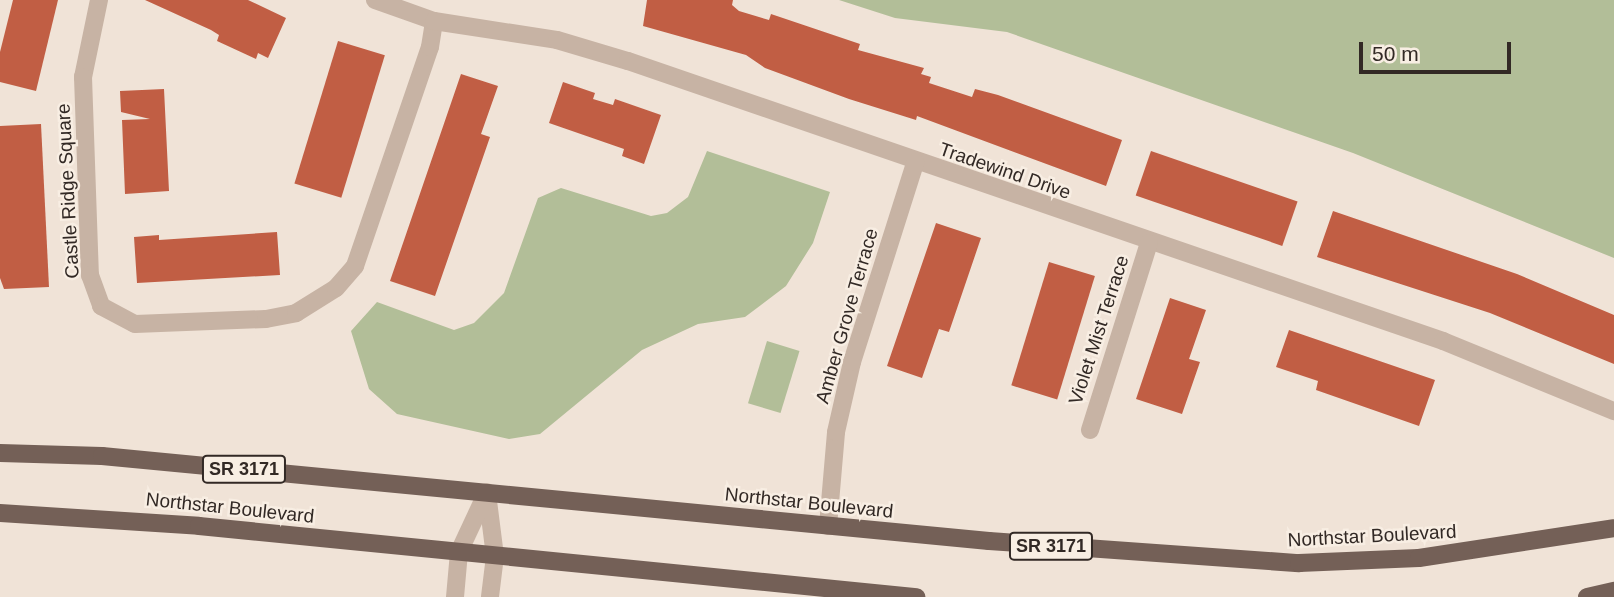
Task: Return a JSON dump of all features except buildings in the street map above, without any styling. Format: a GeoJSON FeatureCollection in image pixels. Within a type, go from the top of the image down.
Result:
{"type":"FeatureCollection","features":[{"type":"Feature","properties":{"kind":"main road","name":"Northstar Boulevard"},"geometry":{"type":"LineString","coordinates":[[0,453],[102,456],[828,526],[1299,563],[1419,558],[1614,528]]}},
{"type":"Feature","properties":{"kind":"main road","name":"Northstar Boulevard"},"geometry":{"type":"LineString","coordinates":[[0,513],[106,518],[916,597]]}},
{"type":"Feature","properties":{"kind":"main road"},"geometry":{"type":"LineString","coordinates":[[1587,597],[1614,591]]}},
{"type":"Feature","properties":{"kind":"street","name":"Castle Ridge Square"},"geometry":{"type":"LineString","coordinates":[[99,0],[83,76],[90,275],[101,306],[135,324],[266,319],[296,313],[336,288],[355,266],[430,47],[433,21]]}},
{"type":"Feature","properties":{"kind":"street","name":"Tradewind Drive"},"geometry":{"type":"LineString","coordinates":[[375,0],[433,21],[557,40],[628,61],[915,163],[1443,341],[1614,411]]}},
{"type":"Feature","properties":{"kind":"street","name":"Amber Grove Terrace"},"geometry":{"type":"LineString","coordinates":[[828,526],[836,432],[852,362],[915,163]]}},
{"type":"Feature","properties":{"kind":"street","name":"Violet Mist Terrace"},"geometry":{"type":"LineString","coordinates":[[1090,430],[1149,243]]}},
{"type":"Feature","properties":{"kind":"street"},"geometry":{"type":"LineString","coordinates":[[455,597],[459,552],[487,492]]}},
{"type":"Feature","properties":{"kind":"street"},"geometry":{"type":"LineString","coordinates":[[487,492],[495,556],[490,597]]}},
{"type":"Feature","properties":{"kind":"green space"},"geometry":{"type":"Polygon","coordinates":[[[839,0],[1614,0],[1614,258],[1353,153],[1007,32],[895,18],[839,0]]]}},
{"type":"Feature","properties":{"kind":"green space"},"geometry":{"type":"Polygon","coordinates":[[[707,151],[830,192],[813,243],[786,286],[745,317],[698,324],[642,350],[540,434],[509,439],[397,414],[369,389],[351,331],[377,302],[454,330],[474,323],[504,293],[538,198],[561,188],[651,216],[667,213],[688,197],[707,151]]]}},
{"type":"Feature","properties":{"kind":"green space"},"geometry":{"type":"Polygon","coordinates":[[[767,341],[800,351],[781,413],[748,403],[767,341]]]}}]}
